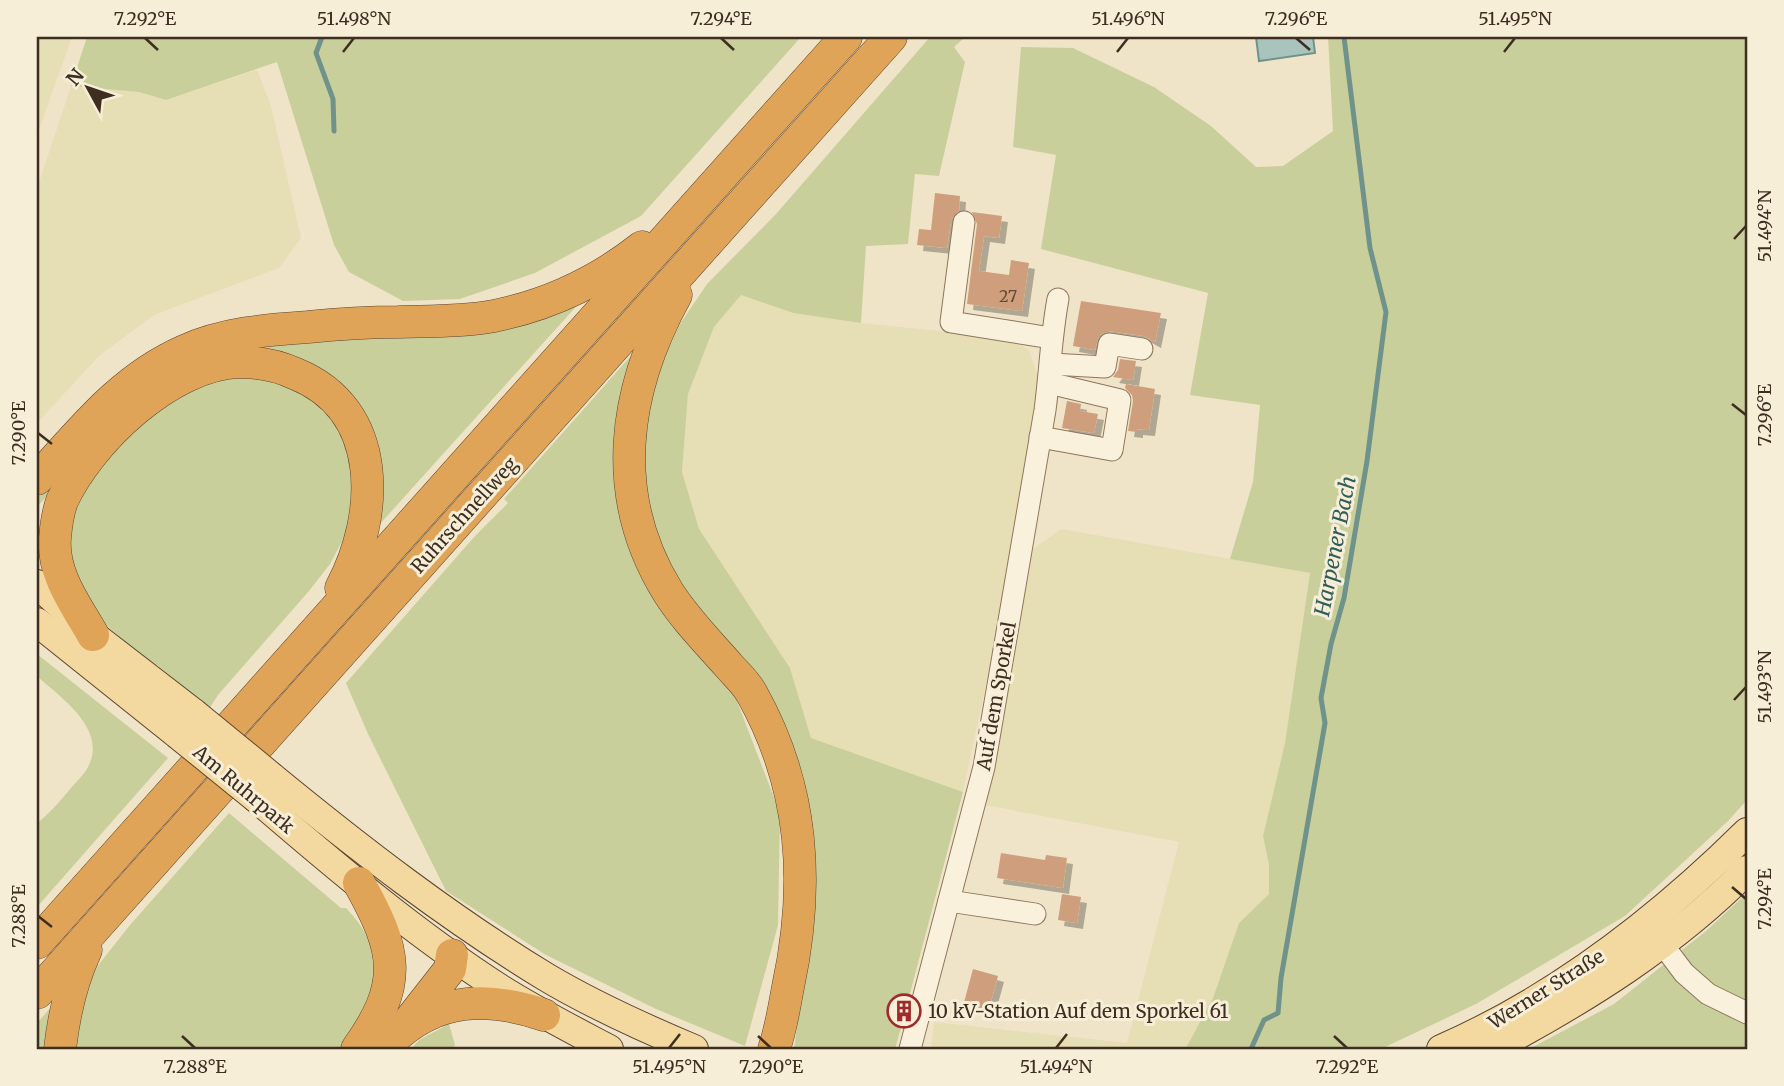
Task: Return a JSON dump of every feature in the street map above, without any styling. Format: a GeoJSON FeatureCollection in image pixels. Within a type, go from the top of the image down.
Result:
{"type":"FeatureCollection","features":[{"type":"Feature","properties":{"kind":"highway","name":"Ruhrschnellweg"},"geometry":{"type":"LineString","coordinates":[[37,943],[846,37]]}},
{"type":"Feature","properties":{"kind":"highway","name":"Ruhrschnellweg"},"geometry":{"type":"LineString","coordinates":[[37,993],[891,37]]}},
{"type":"Feature","properties":{"kind":"highway"},"geometry":{"type":"LineString","coordinates":[[37,479],[120,389],[183,351],[215,339],[248,332],[365,322],[456,320],[493,316],[530,306],[604,274],[667,227],[717,181]]}},
{"type":"Feature","properties":{"kind":"highway"},"geometry":{"type":"LineString","coordinates":[[740,206],[714,237],[683,282],[660,324],[631,413],[628,450],[632,496],[645,546],[668,592],[690,622],[751,691],[774,737],[790,784],[797,824],[800,878],[796,951],[774,1049]]}},
{"type":"Feature","properties":{"kind":"highway"},"geometry":{"type":"LineString","coordinates":[[37,521],[112,433],[155,394],[200,370],[238,362],[263,364],[309,379],[328,392],[357,428],[368,482],[362,534],[354,565],[321,622],[304,643]]}},
{"type":"Feature","properties":{"kind":"highway"},"geometry":{"type":"LineString","coordinates":[[80,469],[61,503],[55,540],[58,566],[65,587],[93,635]]}},
{"type":"Feature","properties":{"kind":"highway"},"geometry":{"type":"LineString","coordinates":[[357,1049],[387,998],[390,979],[388,947],[381,923],[359,883]]}},
{"type":"Feature","properties":{"kind":"highway"},"geometry":{"type":"LineString","coordinates":[[60,1049],[62,1025],[71,986],[96,932],[116,905]]}},
{"type":"Feature","properties":{"kind":"highway"},"geometry":{"type":"LineString","coordinates":[[388,1045],[441,982],[450,969],[452,955]]}},
{"type":"Feature","properties":{"kind":"highway"},"geometry":{"type":"LineString","coordinates":[[388,1045],[425,1016],[460,1004],[504,1004],[544,1015]]}},
{"type":"Feature","properties":{"kind":"main road","name":"Am Ruhrpark"},"geometry":{"type":"LineString","coordinates":[[37,583],[186,723],[264,787],[359,883],[452,955],[544,1015],[609,1049]]}},
{"type":"Feature","properties":{"kind":"main road","name":"Am Ruhrpark"},"geometry":{"type":"LineString","coordinates":[[37,622],[186,723]]}},
{"type":"Feature","properties":{"kind":"main road","name":"Am Ruhrpark"},"geometry":{"type":"LineString","coordinates":[[264,787],[355,845],[442,909],[549,979],[650,1031],[694,1049]]}},
{"type":"Feature","properties":{"kind":"main road","name":"Werner Straße"},"geometry":{"type":"LineString","coordinates":[[1492,1049],[1569,1007],[1655,933],[1685,892],[1747,832]]}},
{"type":"Feature","properties":{"kind":"main road","name":"Werner Straße"},"geometry":{"type":"LineString","coordinates":[[1441,1049],[1655,933],[1725,892],[1747,870]]}},
{"type":"Feature","properties":{"kind":"main road"},"geometry":{"type":"LineString","coordinates":[[442,909],[452,934],[452,955]]}},
{"type":"Feature","properties":{"kind":"street"},"geometry":{"type":"LineString","coordinates":[[964,222],[951,322],[1051,338]]}},
{"type":"Feature","properties":{"kind":"street","name":"Auf dem Sporkel"},"geometry":{"type":"LineString","coordinates":[[910,1049],[984,767],[1050,374],[1051,338],[1058,299]]}},
{"type":"Feature","properties":{"kind":"street"},"geometry":{"type":"LineString","coordinates":[[1050,374],[1105,367],[1109,344],[1142,349]]}},
{"type":"Feature","properties":{"kind":"street"},"geometry":{"type":"LineString","coordinates":[[1040,437],[1112,450],[1120,400],[1050,374]]}},
{"type":"Feature","properties":{"kind":"street"},"geometry":{"type":"LineString","coordinates":[[949,901],[1035,914]]}},
{"type":"Feature","properties":{"kind":"street"},"geometry":{"type":"LineString","coordinates":[[1655,933],[1684,973],[1708,994],[1747,1013]]}},
{"type":"Feature","properties":{"kind":"shaded area"},"geometry":{"type":"Polygon","coordinates":[[[37,37],[72,37],[37,135],[37,37]]]}},
{"type":"Feature","properties":{"kind":"shaded area"},"geometry":{"type":"Polygon","coordinates":[[[257,70],[271,106],[301,238],[279,268],[154,315],[100,355],[37,423],[37,188],[71,86],[139,92],[166,100],[257,70]]]}},
{"type":"Feature","properties":{"kind":"shaded area"},"geometry":{"type":"Polygon","coordinates":[[[741,295],[793,313],[1007,338],[1029,350],[1038,377],[1011,566],[963,792],[811,738],[790,668],[699,530],[682,472],[688,394],[714,327],[741,295]]]}},
{"type":"Feature","properties":{"kind":"shaded area"},"geometry":{"type":"Polygon","coordinates":[[[1061,529],[1310,573],[1285,743],[1263,836],[1269,865],[1269,894],[1239,923],[1213,998],[1187,1046],[1181,1049],[931,1049],[934,1022],[1127,1043],[1179,842],[985,805],[1033,549],[1061,529]]]}},
{"type":"Feature","properties":{"kind":"green space"},"geometry":{"type":"Polygon","coordinates":[[[87,37],[801,37],[641,216],[535,273],[460,299],[403,301],[349,272],[334,245],[277,62],[166,100],[139,92],[71,86],[87,37]]]}},
{"type":"Feature","properties":{"kind":"green space"},"geometry":{"type":"Polygon","coordinates":[[[930,37],[965,37],[954,47],[965,62],[939,176],[915,174],[908,244],[866,246],[861,323],[793,313],[741,295],[714,327],[688,394],[682,472],[699,529],[790,668],[811,738],[963,792],[907,1005],[901,1004],[898,1015],[904,1017],[895,1049],[794,1049],[816,887],[804,778],[793,744],[757,679],[679,588],[663,553],[647,504],[643,461],[646,418],[659,368],[680,324],[707,284],[776,214],[930,37]]]}},
{"type":"Feature","properties":{"kind":"green space"},"geometry":{"type":"Polygon","coordinates":[[[1328,37],[1747,37],[1747,800],[1728,821],[1625,916],[1476,1004],[1381,1049],[1181,1049],[1187,1046],[1213,998],[1239,923],[1269,894],[1269,865],[1263,836],[1285,743],[1310,573],[1230,559],[1253,482],[1260,405],[1190,395],[1208,293],[1041,249],[1056,155],[1013,147],[1021,47],[1073,48],[1154,87],[1211,126],[1256,167],[1283,166],[1333,131],[1328,37]]]}},
{"type":"Feature","properties":{"kind":"green space"},"geometry":{"type":"Polygon","coordinates":[[[592,289],[370,535],[374,454],[260,353],[124,411],[37,507],[37,499],[122,406],[198,358],[592,289]]]}},
{"type":"Feature","properties":{"kind":"green space"},"geometry":{"type":"Polygon","coordinates":[[[644,341],[622,417],[686,643],[735,696],[780,813],[778,925],[745,1046],[656,1009],[546,955],[446,891],[368,734],[346,683],[475,536],[508,503],[504,499],[644,341]]]}},
{"type":"Feature","properties":{"kind":"green space"},"geometry":{"type":"Polygon","coordinates":[[[258,373],[304,390],[338,422],[354,477],[347,532],[330,564],[309,591],[218,695],[209,709],[157,665],[151,665],[87,608],[65,550],[75,497],[141,420],[193,385],[258,373]]]}},
{"type":"Feature","properties":{"kind":"green space"},"geometry":{"type":"Polygon","coordinates":[[[37,654],[168,758],[37,907],[37,823],[82,776],[93,753],[92,740],[79,716],[37,676],[37,654]]]}},
{"type":"Feature","properties":{"kind":"green space"},"geometry":{"type":"Polygon","coordinates":[[[229,813],[341,908],[346,908],[369,941],[382,979],[345,1049],[71,1049],[80,1003],[96,968],[130,925],[229,813]]]}},
{"type":"Feature","properties":{"kind":"green space"},"geometry":{"type":"Polygon","coordinates":[[[1747,893],[1747,1049],[1529,1049],[1614,1004],[1706,931],[1747,893]]]}},
{"type":"Feature","properties":{"kind":"green space"},"geometry":{"type":"Polygon","coordinates":[[[59,998],[50,1049],[37,1049],[37,1023],[59,998]]]}},
{"type":"Feature","properties":{"kind":"green space"},"geometry":{"type":"Polygon","coordinates":[[[449,1024],[455,1045],[452,1049],[411,1049],[419,1040],[449,1024]]]}},
{"type":"Feature","properties":{"kind":"water"},"geometry":{"type":"Polygon","coordinates":[[[1256,37],[1313,37],[1315,53],[1259,61],[1256,37]]]}},
{"type":"Feature","properties":{"kind":"building"},"geometry":{"type":"Polygon","coordinates":[[[935,193],[960,196],[959,210],[951,220],[947,248],[917,245],[919,229],[931,230],[935,193]]]}},
{"type":"Feature","properties":{"kind":"building"},"geometry":{"type":"Polygon","coordinates":[[[972,212],[1002,216],[999,238],[984,236],[979,271],[1009,275],[1011,260],[1029,263],[1022,311],[967,304],[977,224],[972,212]]]}},
{"type":"Feature","properties":{"kind":"building"},"geometry":{"type":"Polygon","coordinates":[[[1081,301],[1161,313],[1155,342],[1144,336],[1110,331],[1099,335],[1095,350],[1073,346],[1081,301]]]}},
{"type":"Feature","properties":{"kind":"building"},"geometry":{"type":"Polygon","coordinates":[[[1120,359],[1136,361],[1133,380],[1113,377],[1118,370],[1120,359]]]}},
{"type":"Feature","properties":{"kind":"building"},"geometry":{"type":"Polygon","coordinates":[[[1126,384],[1155,389],[1149,430],[1128,431],[1133,401],[1132,395],[1125,388],[1126,384]]]}},
{"type":"Feature","properties":{"kind":"building"},"geometry":{"type":"Polygon","coordinates":[[[1067,401],[1081,404],[1080,411],[1098,414],[1094,433],[1062,428],[1067,401]]]}},
{"type":"Feature","properties":{"kind":"building"},"geometry":{"type":"Polygon","coordinates":[[[1001,853],[1045,860],[1046,855],[1067,858],[1063,888],[997,878],[1001,853]]]}},
{"type":"Feature","properties":{"kind":"building"},"geometry":{"type":"Polygon","coordinates":[[[1062,894],[1081,897],[1077,923],[1058,920],[1062,894]]]}},
{"type":"Feature","properties":{"kind":"building"},"geometry":{"type":"Polygon","coordinates":[[[973,969],[998,976],[988,1012],[963,1006],[973,969]]]}},
{"type":"Feature","properties":{"kind":"waterway"},"geometry":{"type":"LineString","coordinates":[[322,37],[316,53],[333,99],[334,131]]}},
{"type":"Feature","properties":{"kind":"waterway","name":"Harpener Bach"},"geometry":{"type":"LineString","coordinates":[[1251,1049],[1264,1020],[1278,1013],[1281,978],[1325,723],[1321,698],[1331,644],[1344,598],[1367,461],[1386,312],[1370,248],[1344,37]]}},
{"type":"Feature","properties":{"kind":"place","name":"10 kV-Station Auf dem Sporkel 61"},"geometry":{"type":"Point","coordinates":[904,1011]}}]}
